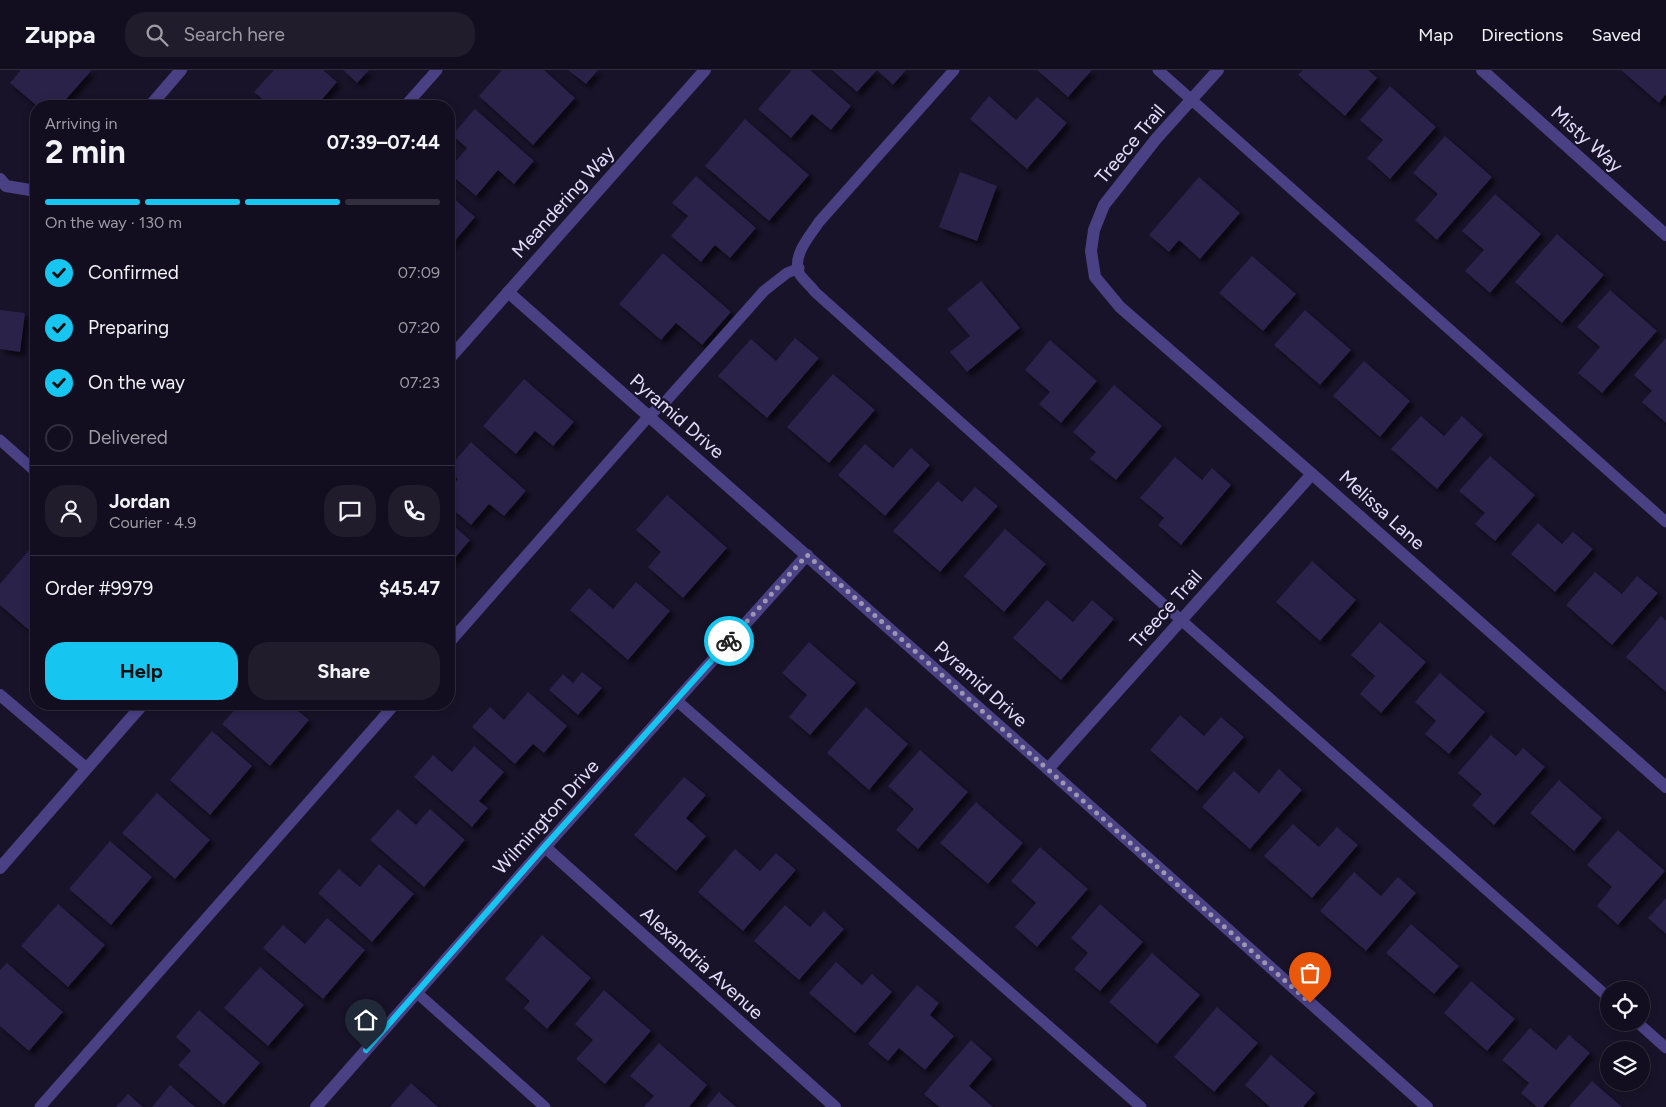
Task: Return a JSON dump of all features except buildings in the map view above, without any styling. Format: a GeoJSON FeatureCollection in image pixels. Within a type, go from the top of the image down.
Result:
{"type":"FeatureCollection","features":[{"type":"Feature","properties":{"kind":"street"},"geometry":{"type":"LineString","coordinates":[[155,100],[181,70]]}},
{"type":"Feature","properties":{"kind":"street","name":"Meandering Way"},"geometry":{"type":"LineString","coordinates":[[455,352],[704,70]]}},
{"type":"Feature","properties":{"kind":"street","name":"Treece Trail"},"geometry":{"type":"LineString","coordinates":[[1091,251],[1094,230],[1104,205],[1156,139],[1218,70]]}},
{"type":"Feature","properties":{"kind":"street","name":"Misty Way"},"geometry":{"type":"LineString","coordinates":[[1482,70],[1666,235]]}},
{"type":"Feature","properties":{"kind":"street"},"geometry":{"type":"LineString","coordinates":[[0,179],[6,186],[30,190]]}},
{"type":"Feature","properties":{"kind":"street","name":"Melissa Lane"},"geometry":{"type":"LineString","coordinates":[[1091,251],[1095,277],[1120,307],[1666,787]]}},
{"type":"Feature","properties":{"kind":"street","name":"Pyramid Drive"},"geometry":{"type":"LineString","coordinates":[[508,292],[807,555],[1427,1107]]}},
{"type":"Feature","properties":{"kind":"street","name":"Treece Trail"},"geometry":{"type":"LineString","coordinates":[[1048,769],[1312,474]]}},
{"type":"Feature","properties":{"kind":"street","name":"Wilmington Drive"},"geometry":{"type":"LineString","coordinates":[[316,1107],[545,846],[807,555]]}},
{"type":"Feature","properties":{"kind":"street"},"geometry":{"type":"LineString","coordinates":[[0,695],[86,768]]}},
{"type":"Feature","properties":{"kind":"street"},"geometry":{"type":"LineString","coordinates":[[0,868],[138,710]]}},
{"type":"Feature","properties":{"kind":"street","name":"Alexandria Avenue"},"geometry":{"type":"LineString","coordinates":[[545,846],[835,1107]]}},
{"type":"Feature","properties":{"kind":"lane"},"geometry":{"type":"LineString","coordinates":[[410,100],[437,70]]}},
{"type":"Feature","properties":{"kind":"lane"},"geometry":{"type":"LineString","coordinates":[[954,70],[819,222],[801,249],[798,261],[799,273],[815,292],[1181,620],[1600,990]]}},
{"type":"Feature","properties":{"kind":"lane"},"geometry":{"type":"LineString","coordinates":[[1158,70],[1666,522]]}},
{"type":"Feature","properties":{"kind":"lane"},"geometry":{"type":"LineString","coordinates":[[455,636],[649,416],[667,400],[764,291],[787,273],[799,268]]}},
{"type":"Feature","properties":{"kind":"lane"},"geometry":{"type":"LineString","coordinates":[[0,440],[30,467]]}},
{"type":"Feature","properties":{"kind":"lane"},"geometry":{"type":"LineString","coordinates":[[676,700],[1141,1107]]}},
{"type":"Feature","properties":{"kind":"lane"},"geometry":{"type":"LineString","coordinates":[[40,1107],[390,710]]}},
{"type":"Feature","properties":{"kind":"lane"},"geometry":{"type":"LineString","coordinates":[[416,992],[545,1107]]}},
{"type":"Feature","properties":{"kind":"lane"},"geometry":{"type":"LineString","coordinates":[[1647,1031],[1666,1048]]}},
{"type":"Feature","properties":{"kind":"way so far"},"geometry":{"type":"LineString","coordinates":[[729,641],[807,555],[1310,1003]]}},
{"type":"Feature","properties":{"kind":"route"},"geometry":{"type":"LineString","coordinates":[[366,1050],[545,846],[729,641]]}}]}
